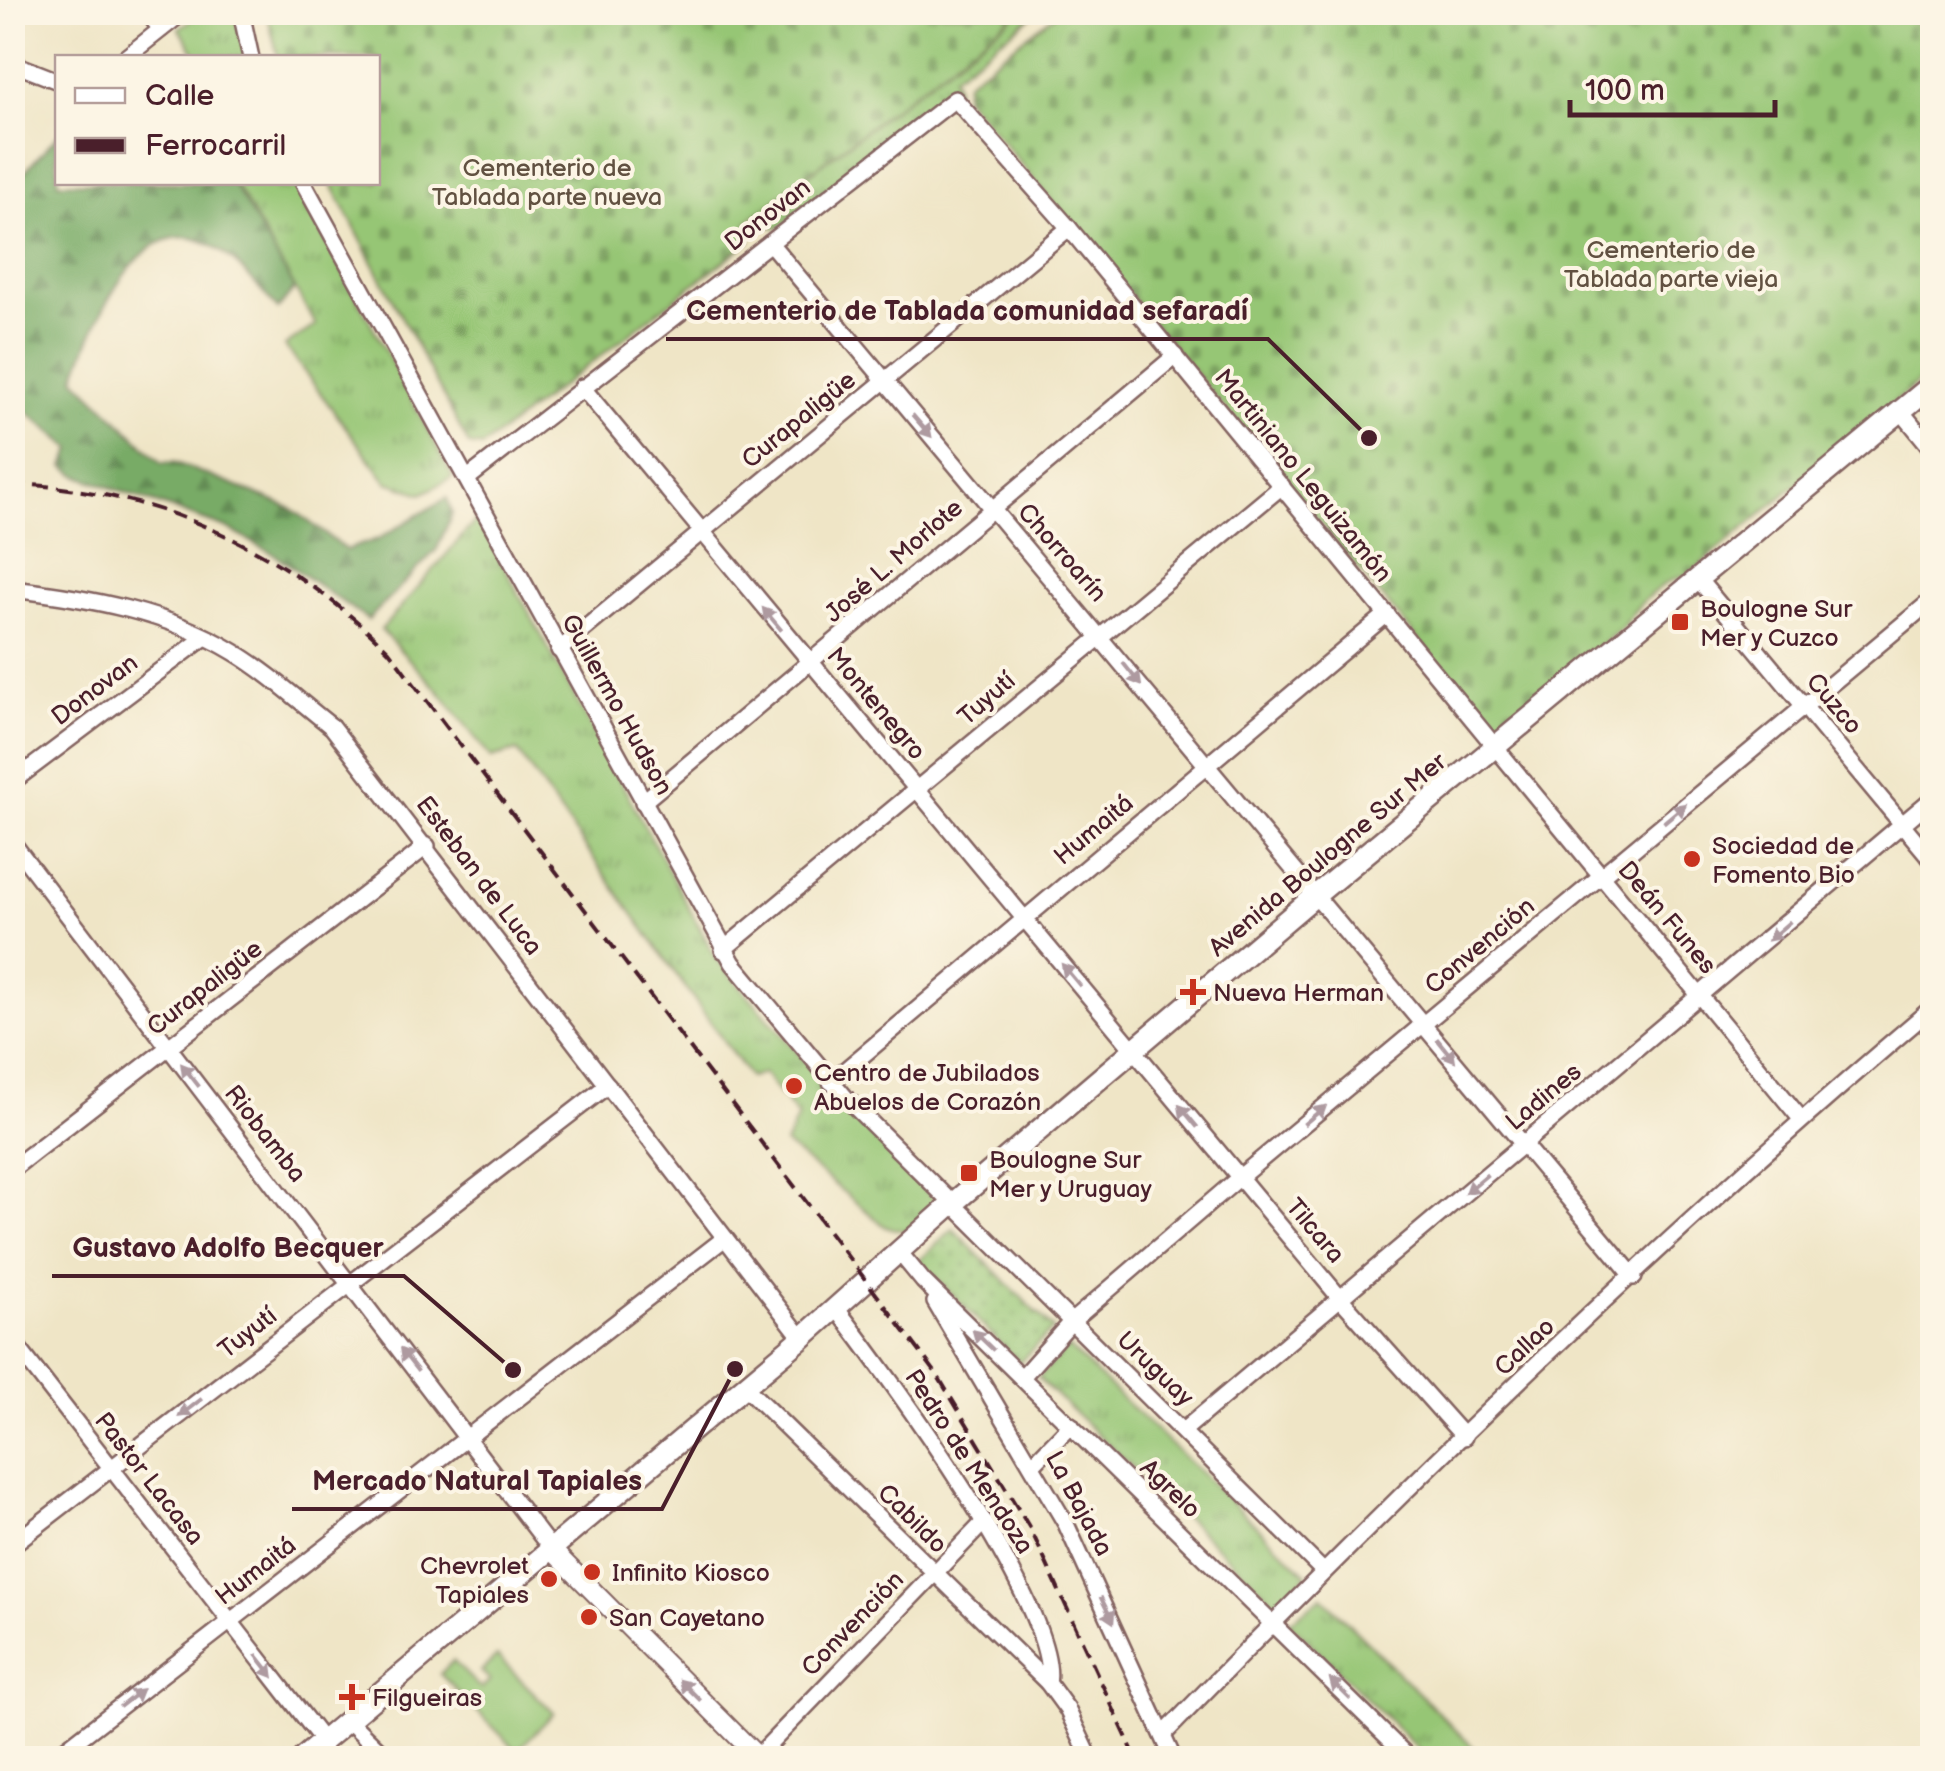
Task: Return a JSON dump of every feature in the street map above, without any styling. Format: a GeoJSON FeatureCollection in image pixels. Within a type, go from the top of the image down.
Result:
{"type":"FeatureCollection","features":[{"type":"Feature","properties":{"kind":"main road","name":"Avenida Boulogne Sur Mer"},"geometry":{"type":"LineString","coordinates":[[303,1758],[802,1338],[952,1204],[1316,894],[1932,384]]}},
{"type":"Feature","properties":{"kind":"street"},"geometry":{"type":"LineString","coordinates":[[148,12],[160,29]]}},
{"type":"Feature","properties":{"kind":"street"},"geometry":{"type":"LineString","coordinates":[[129,55],[184,12]]}},
{"type":"Feature","properties":{"kind":"street"},"geometry":{"type":"LineString","coordinates":[[241,12],[251,55]]}},
{"type":"Feature","properties":{"kind":"street"},"geometry":{"type":"LineString","coordinates":[[12,63],[55,80]]}},
{"type":"Feature","properties":{"kind":"street","name":"Martiniano Leguizamón"},"geometry":{"type":"LineString","coordinates":[[956,100],[1069,228],[1496,746]]}},
{"type":"Feature","properties":{"kind":"street","name":"Donovan"},"geometry":{"type":"LineString","coordinates":[[468,478],[956,100]]}},
{"type":"Feature","properties":{"kind":"street","name":"Guillermo Hudson"},"geometry":{"type":"LineString","coordinates":[[304,185],[325,229],[468,478],[723,950],[831,1082],[952,1204]]}},
{"type":"Feature","properties":{"kind":"street","name":"Curapaligüe"},"geometry":{"type":"LineString","coordinates":[[559,650],[1069,228]]}},
{"type":"Feature","properties":{"kind":"street","name":"Chorroarín"},"geometry":{"type":"LineString","coordinates":[[770,244],[883,382],[1100,633],[1634,1277]]}},
{"type":"Feature","properties":{"kind":"street","name":"José L. Morlote"},"geometry":{"type":"LineString","coordinates":[[644,802],[1174,356]]}},
{"type":"Feature","properties":{"kind":"street","name":"Montenegro"},"geometry":{"type":"LineString","coordinates":[[582,388],[1133,1050]]}},
{"type":"Feature","properties":{"kind":"street"},"geometry":{"type":"LineString","coordinates":[[1901,412],[1932,449]]}},
{"type":"Feature","properties":{"kind":"street","name":"Tuyutí"},"geometry":{"type":"LineString","coordinates":[[723,950],[1100,633],[1282,486]]}},
{"type":"Feature","properties":{"kind":"street","name":"Cuzco"},"geometry":{"type":"LineString","coordinates":[[1698,580],[1932,860]]}},
{"type":"Feature","properties":{"kind":"street","name":"Esteban de Luca"},"geometry":{"type":"LineString","coordinates":[[12,589],[128,610],[206,637],[236,653],[332,727],[802,1338]]}},
{"type":"Feature","properties":{"kind":"street","name":"Convención"},"geometry":{"type":"LineString","coordinates":[[1022,1378],[1071,1322],[1240,1177],[1932,600]]}},
{"type":"Feature","properties":{"kind":"street","name":"Humaitá"},"geometry":{"type":"LineString","coordinates":[[831,1082],[1387,614]]}},
{"type":"Feature","properties":{"kind":"street","name":"Donovan"},"geometry":{"type":"LineString","coordinates":[[12,782],[206,637]]}},
{"type":"Feature","properties":{"kind":"street","name":"Deán Funes"},"geometry":{"type":"LineString","coordinates":[[1496,746],[1801,1119]]}},
{"type":"Feature","properties":{"kind":"street","name":"Ladines"},"geometry":{"type":"LineString","coordinates":[[1184,1430],[1932,799]]}},
{"type":"Feature","properties":{"kind":"street","name":"Riobamba"},"geometry":{"type":"LineString","coordinates":[[12,842],[552,1550]]}},
{"type":"Feature","properties":{"kind":"street","name":"Curapaligüe"},"geometry":{"type":"LineString","coordinates":[[12,1169],[427,846]]}},
{"type":"Feature","properties":{"kind":"street","name":"Callao"},"geometry":{"type":"LineString","coordinates":[[1163,1735],[1323,1571],[1464,1437],[1801,1119],[1932,1008]]}},
{"type":"Feature","properties":{"kind":"street","name":"Tilcara"},"geometry":{"type":"LineString","coordinates":[[1133,1050],[1340,1298],[1464,1437]]}},
{"type":"Feature","properties":{"kind":"street","name":"Tuyutí"},"geometry":{"type":"LineString","coordinates":[[12,1545],[608,1085]]}},
{"type":"Feature","properties":{"kind":"street","name":"Uruguay"},"geometry":{"type":"LineString","coordinates":[[952,1204],[1323,1571]]}},
{"type":"Feature","properties":{"kind":"street","name":"Humaitá"},"geometry":{"type":"LineString","coordinates":[[54,1758],[725,1238]]}},
{"type":"Feature","properties":{"kind":"street","name":"Agrelo"},"geometry":{"type":"LineString","coordinates":[[900,1253],[922,1281],[1409,1758]]}},
{"type":"Feature","properties":{"kind":"street","name":"La Bajada"},"geometry":{"type":"LineString","coordinates":[[922,1281],[1032,1465],[1118,1632],[1172,1758]]}},
{"type":"Feature","properties":{"kind":"street","name":"Pedro de Mendoza"},"geometry":{"type":"LineString","coordinates":[[836,1308],[1012,1570],[1049,1658],[1048,1683],[1066,1708],[1090,1758]]}},
{"type":"Feature","properties":{"kind":"street","name":"Pastor Lacasa"},"geometry":{"type":"LineString","coordinates":[[12,1340],[323,1741]]}},
{"type":"Feature","properties":{"kind":"street","name":"Cabildo"},"geometry":{"type":"LineString","coordinates":[[744,1387],[1048,1683]]}},
{"type":"Feature","properties":{"kind":"street"},"geometry":{"type":"LineString","coordinates":[[1032,1465],[1070,1425]]}},
{"type":"Feature","properties":{"kind":"street","name":"Convención"},"geometry":{"type":"LineString","coordinates":[[758,1758],[984,1523]]}},
{"type":"Feature","properties":{"kind":"street"},"geometry":{"type":"LineString","coordinates":[[552,1550],[758,1758]]}},
{"type":"Feature","properties":{"kind":"street"},"geometry":{"type":"LineString","coordinates":[[348,1720],[388,1758]]}},
{"type":"Feature","properties":{"kind":"green space","name":"Cementerio de Tablada parte nueva"},"geometry":{"type":"Polygon","coordinates":[[[267,12],[1017,13],[753,217],[747,223],[750,241],[482,447],[469,445],[332,185],[380,185],[380,55],[278,55],[267,12]]]}},
{"type":"Feature","properties":{"kind":"green space"},"geometry":{"type":"Polygon","coordinates":[[[202,13],[235,13],[246,55],[197,55],[179,28],[202,13]]]}},
{"type":"Feature","properties":{"kind":"green space"},"geometry":{"type":"Polygon","coordinates":[[[1018,13],[1036,13],[953,76],[956,89],[949,98],[778,228],[766,225],[757,214],[1018,13]]]}},
{"type":"Feature","properties":{"kind":"green space","name":"Cementerio de Tablada parte vieja"},"geometry":{"type":"Polygon","coordinates":[[[1057,13],[1908,13],[1932,44],[1932,371],[1687,576],[1668,582],[1650,595],[1623,627],[1509,720],[1490,726],[964,96],[966,82],[1057,13]]]}},
{"type":"Feature","properties":{"kind":"green space"},"geometry":{"type":"Polygon","coordinates":[[[55,138],[55,185],[234,185],[295,288],[278,309],[219,250],[196,239],[173,238],[152,247],[117,285],[75,378],[162,463],[174,462],[291,508],[346,550],[378,539],[447,498],[452,514],[437,549],[368,620],[274,554],[226,528],[78,476],[64,466],[72,449],[13,400],[13,185],[55,138]]]}},
{"type":"Feature","properties":{"kind":"green space"},"geometry":{"type":"Polygon","coordinates":[[[235,185],[297,185],[453,477],[422,494],[387,482],[285,346],[316,325],[235,185]]]}},
{"type":"Feature","properties":{"kind":"green space"},"geometry":{"type":"Polygon","coordinates":[[[478,518],[716,958],[832,1092],[939,1204],[910,1232],[886,1227],[785,1144],[798,1117],[763,1073],[750,1078],[517,751],[491,758],[439,691],[381,630],[478,518]]]}},
{"type":"Feature","properties":{"kind":"green space"},"geometry":{"type":"Polygon","coordinates":[[[953,1229],[1053,1329],[1019,1363],[919,1261],[953,1229]]]}},
{"type":"Feature","properties":{"kind":"green space"},"geometry":{"type":"Polygon","coordinates":[[[1068,1347],[1307,1574],[1278,1605],[1038,1378],[1068,1347]]]}},
{"type":"Feature","properties":{"kind":"green space"},"geometry":{"type":"Polygon","coordinates":[[[1322,1597],[1484,1758],[1427,1758],[1289,1622],[1322,1597]]]}},
{"type":"Feature","properties":{"kind":"green space"},"geometry":{"type":"Polygon","coordinates":[[[497,1656],[554,1713],[517,1751],[440,1674],[453,1661],[481,1689],[490,1680],[481,1671],[497,1656]]]}},
{"type":"Feature","properties":{"kind":"railway"},"geometry":{"type":"LineString","coordinates":[[12,484],[66,488],[118,498],[217,532],[307,583],[389,651],[936,1373],[1031,1530],[1136,1758]]}},
{"type":"Feature","properties":{"kind":"place","name":"Cementerio de Tablada comunidad sefaradí"},"geometry":{"type":"Point","coordinates":[1369,438]}},
{"type":"Feature","properties":{"kind":"place","name":"Boulogne Sur Mer y Cuzco"},"geometry":{"type":"Point","coordinates":[1680,622]}},
{"type":"Feature","properties":{"kind":"place","name":"Sociedad de Fomento Bio"},"geometry":{"type":"Point","coordinates":[1692,859]}},
{"type":"Feature","properties":{"kind":"place","name":"Nueva Herman"},"geometry":{"type":"Point","coordinates":[1193,992]}},
{"type":"Feature","properties":{"kind":"place","name":"Centro de Jubilados Abuelos de Corazón"},"geometry":{"type":"Point","coordinates":[794,1086]}},
{"type":"Feature","properties":{"kind":"place","name":"Boulogne Sur Mer y Uruguay"},"geometry":{"type":"Point","coordinates":[969,1173]}},
{"type":"Feature","properties":{"kind":"place","name":"Mercado Natural Tapiales"},"geometry":{"type":"Point","coordinates":[735,1369]}},
{"type":"Feature","properties":{"kind":"place","name":"Gustavo Adolfo Becquer"},"geometry":{"type":"Point","coordinates":[513,1370]}},
{"type":"Feature","properties":{"kind":"place","name":"Infinito Kiosco"},"geometry":{"type":"Point","coordinates":[592,1572]}},
{"type":"Feature","properties":{"kind":"place","name":"Chevrolet Tapiales"},"geometry":{"type":"Point","coordinates":[549,1579]}},
{"type":"Feature","properties":{"kind":"place","name":"San Cayetano"},"geometry":{"type":"Point","coordinates":[589,1617]}},
{"type":"Feature","properties":{"kind":"place","name":"Filgueiras"},"geometry":{"type":"Point","coordinates":[352,1697]}}]}
